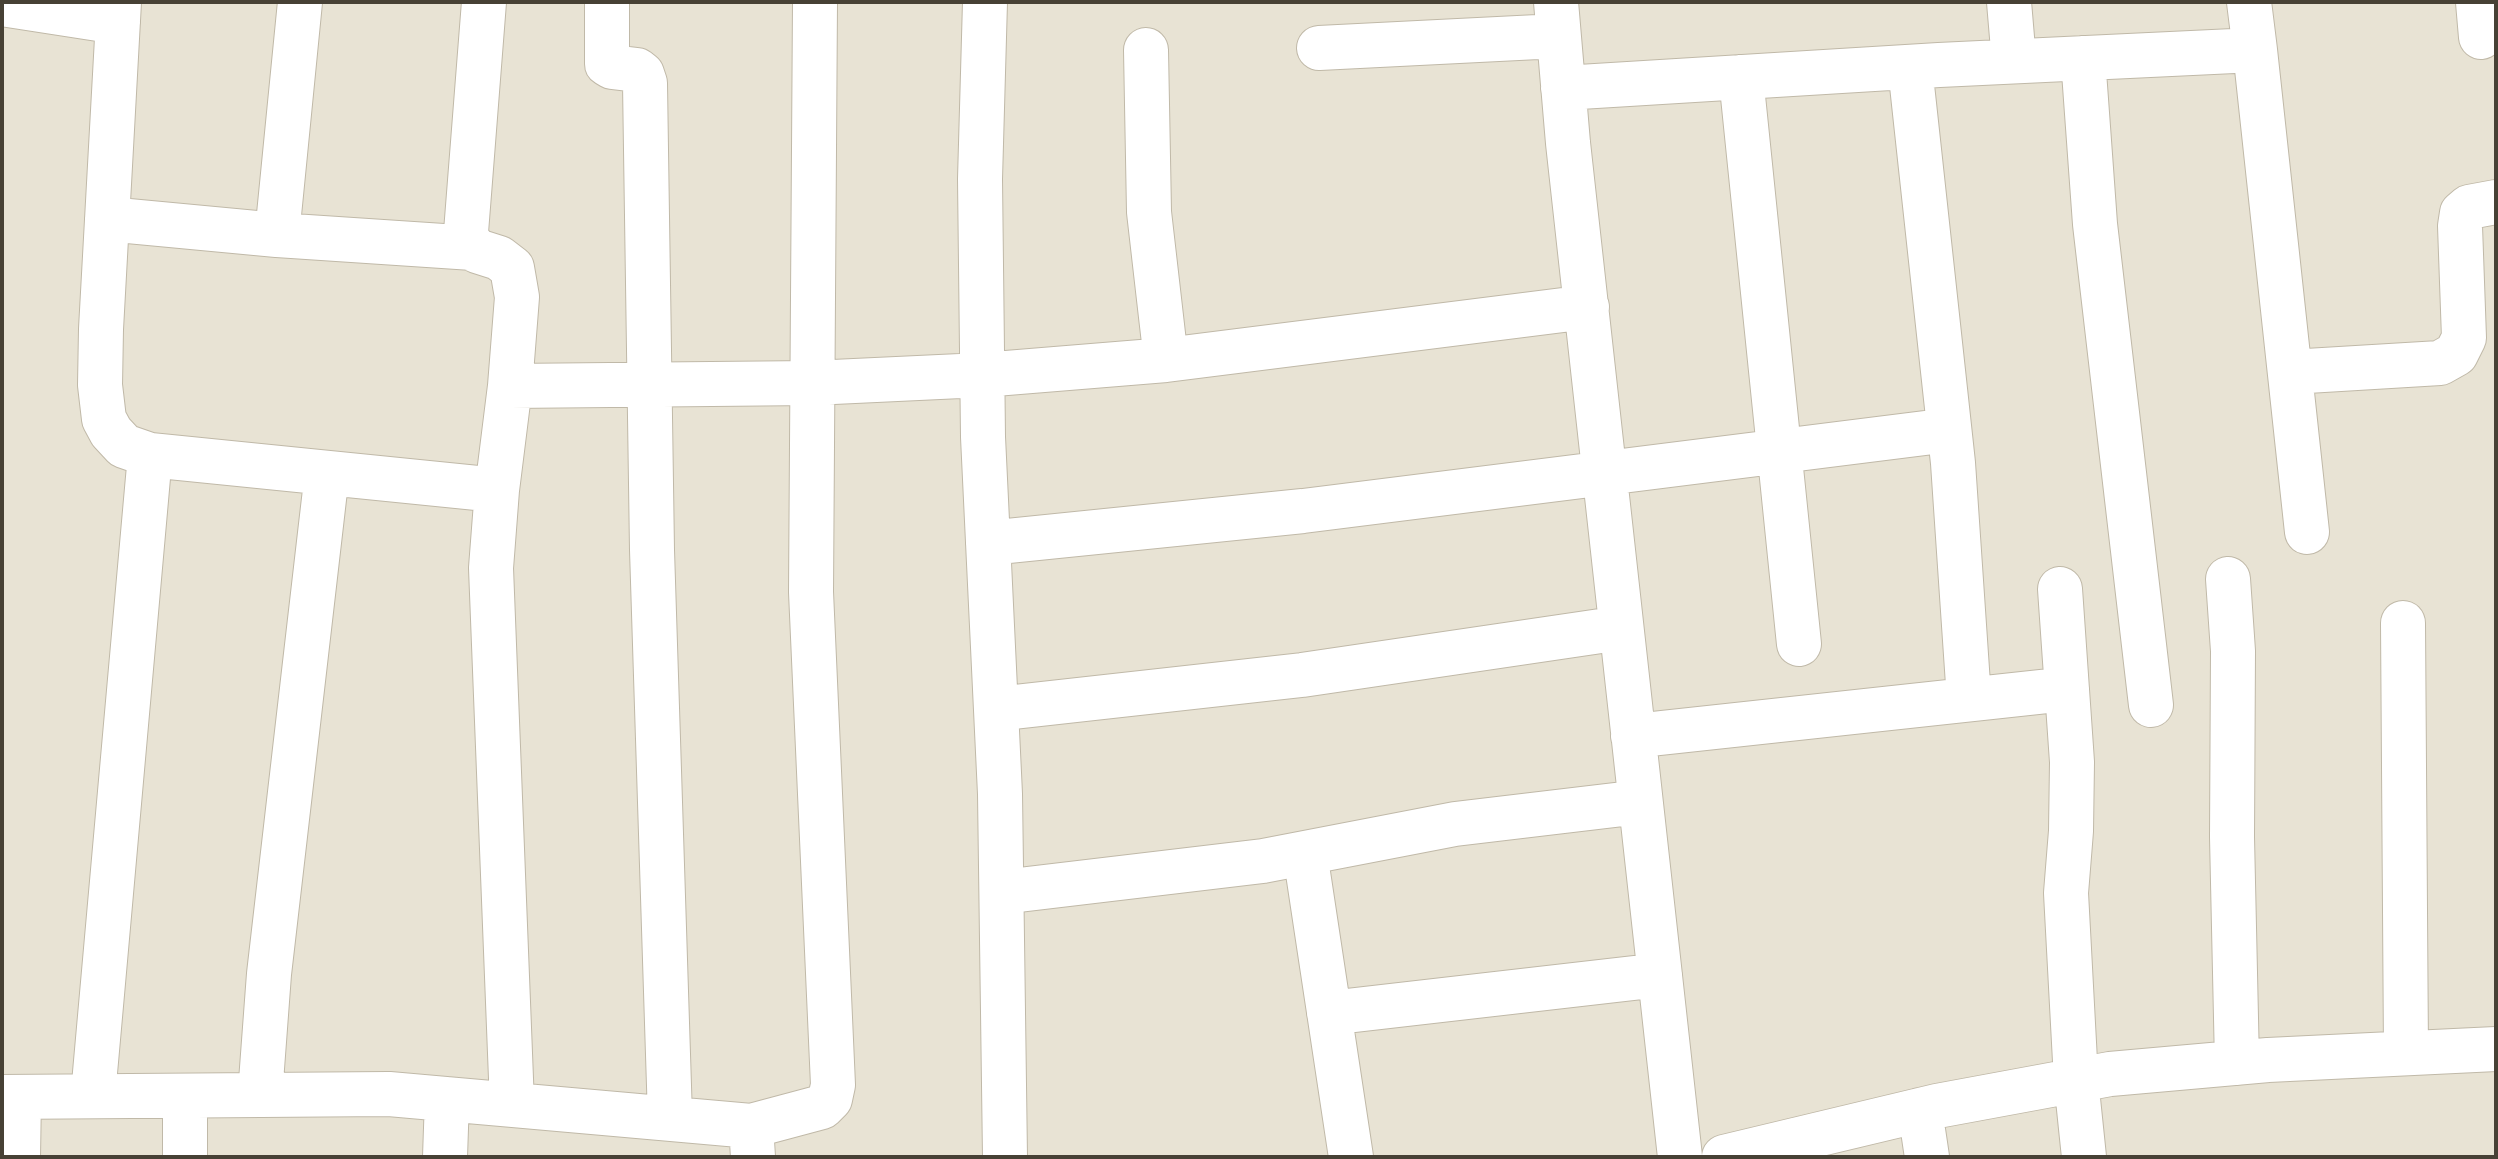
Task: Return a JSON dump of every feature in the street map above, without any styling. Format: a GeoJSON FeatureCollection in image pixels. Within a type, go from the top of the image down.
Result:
{"type":"FeatureCollection","features":[{"type":"Feature","properties":{"kind":"street"},"geometry":{"type":"LineString","coordinates":[[277,235],[300,2]]}},
{"type":"Feature","properties":{"kind":"street"},"geometry":{"type":"LineString","coordinates":[[473,248],[466,232],[484,2]]}},
{"type":"Feature","properties":{"kind":"street"},"geometry":{"type":"LineString","coordinates":[[607,2],[607,64],[637,70],[645,83],[652,550],[670,1117]]}},
{"type":"Feature","properties":{"kind":"street"},"geometry":{"type":"LineString","coordinates":[[18,1157],[10,1097],[389,1094],[670,1117],[752,1141],[822,1107],[830,1099],[833,1085],[811,592],[815,2]]}},
{"type":"Feature","properties":{"kind":"street"},"geometry":{"type":"LineString","coordinates":[[985,2],[980,179],[982,375],[1002,892],[1005,1157]]}},
{"type":"Feature","properties":{"kind":"street"},"geometry":{"type":"LineString","coordinates":[[2009,2],[2014,61]]}},
{"type":"Feature","properties":{"kind":"street"},"geometry":{"type":"LineString","coordinates":[[2249,2],[2307,532]]}},
{"type":"Feature","properties":{"kind":"street"},"geometry":{"type":"LineString","coordinates":[[2,4],[118,12],[100,385],[104,419],[124,446],[150,455],[497,490]]}},
{"type":"Feature","properties":{"kind":"street"},"geometry":{"type":"LineString","coordinates":[[1319,48],[1557,19],[1603,472],[1680,1157]]}},
{"type":"Feature","properties":{"kind":"street"},"geometry":{"type":"LineString","coordinates":[[1146,50],[1149,212],[1166,360]]}},
{"type":"Feature","properties":{"kind":"street"},"geometry":{"type":"LineString","coordinates":[[1563,88],[2255,50]]}},
{"type":"Feature","properties":{"kind":"street"},"geometry":{"type":"LineString","coordinates":[[2083,58],[2095,224],[2151,705]]}},
{"type":"Feature","properties":{"kind":"street"},"geometry":{"type":"LineString","coordinates":[[1910,67],[1949,430],[1969,699]]}},
{"type":"Feature","properties":{"kind":"street"},"geometry":{"type":"LineString","coordinates":[[1741,77],[1799,644]]}},
{"type":"Feature","properties":{"kind":"street"},"geometry":{"type":"LineString","coordinates":[[2290,372],[2440,363],[2456,354],[2465,329],[2462,213],[2469,207],[2496,202]]}},
{"type":"Feature","properties":{"kind":"street"},"geometry":{"type":"LineString","coordinates":[[107,219],[277,235],[473,248],[506,262],[514,273],[517,297],[491,568],[512,1104]]}},
{"type":"Feature","properties":{"kind":"street"},"geometry":{"type":"LineString","coordinates":[[510,386],[812,383],[982,375],[1166,360],[1587,307]]}},
{"type":"Feature","properties":{"kind":"street"},"geometry":{"type":"LineString","coordinates":[[988,543],[1303,511],[1949,430]]}},
{"type":"Feature","properties":{"kind":"street"},"geometry":{"type":"LineString","coordinates":[[93,1095],[150,455]]}},
{"type":"Feature","properties":{"kind":"street"},"geometry":{"type":"LineString","coordinates":[[260,1095],[269,974],[327,473]]}},
{"type":"Feature","properties":{"kind":"street"},"geometry":{"type":"LineString","coordinates":[[2228,579],[2233,651],[2232,837],[2237,1063]]}},
{"type":"Feature","properties":{"kind":"street"},"geometry":{"type":"LineString","coordinates":[[2060,589],[2072,775],[2066,893],[2076,1080],[2084,1157]]}},
{"type":"Feature","properties":{"kind":"street"},"geometry":{"type":"LineString","coordinates":[[2403,623],[2406,1053]]}},
{"type":"Feature","properties":{"kind":"street"},"geometry":{"type":"LineString","coordinates":[[996,709],[1302,675],[1621,628]]}},
{"type":"Feature","properties":{"kind":"street"},"geometry":{"type":"LineString","coordinates":[[1633,736],[2067,689]]}},
{"type":"Feature","properties":{"kind":"street"},"geometry":{"type":"LineString","coordinates":[[1002,892],[1263,861],[1455,824],[1640,802]]}},
{"type":"Feature","properties":{"kind":"street"},"geometry":{"type":"LineString","coordinates":[[1305,853],[1351,1157]]}},
{"type":"Feature","properties":{"kind":"street"},"geometry":{"type":"LineString","coordinates":[[1329,1013],[1660,975]]}},
{"type":"Feature","properties":{"kind":"street"},"geometry":{"type":"LineString","coordinates":[[1750,1154],[1920,1110],[2110,1074],[2237,1063],[2496,1049]]}},
{"type":"Feature","properties":{"kind":"street"},"geometry":{"type":"LineString","coordinates":[[185,1096],[185,1157]]}},
{"type":"Feature","properties":{"kind":"street"},"geometry":{"type":"LineString","coordinates":[[445,1157],[447,1099]]}},
{"type":"Feature","properties":{"kind":"street"},"geometry":{"type":"LineString","coordinates":[[1920,1110],[1927,1157]]}},
{"type":"Feature","properties":{"kind":"shaded area"},"geometry":{"type":"Polygon","coordinates":[[[2,2],[2496,2],[2496,1157],[2,1157],[2,2]]]}}]}
